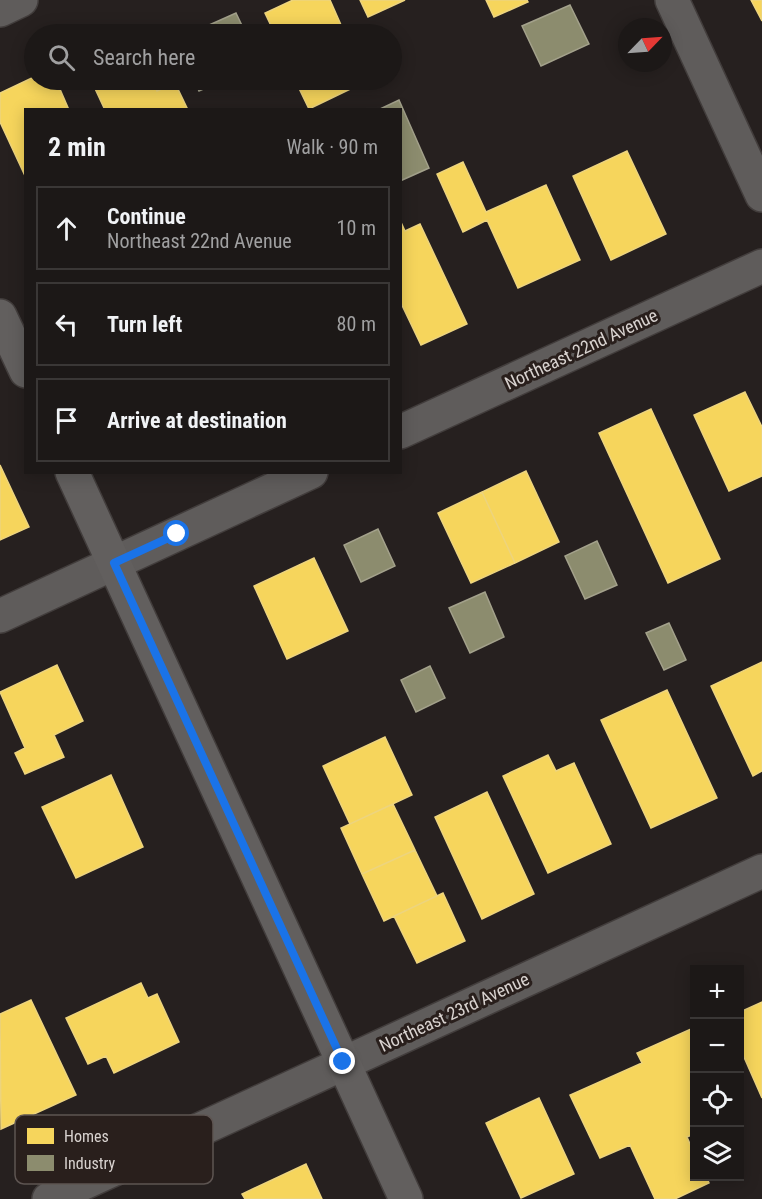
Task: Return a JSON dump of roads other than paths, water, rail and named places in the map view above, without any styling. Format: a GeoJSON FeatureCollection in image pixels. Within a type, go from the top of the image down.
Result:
{"type":"FeatureCollection","features":[{"type":"Feature","properties":{"kind":"street"},"geometry":{"type":"LineString","coordinates":[[0,10],[21,0]]}},
{"type":"Feature","properties":{"kind":"street"},"geometry":{"type":"LineString","coordinates":[[672,0],[762,195]]}},
{"type":"Feature","properties":{"kind":"street","name":"Northeast 22nd Avenue"},"geometry":{"type":"LineString","coordinates":[[402,431],[762,266]]}},
{"type":"Feature","properties":{"kind":"street"},"geometry":{"type":"LineString","coordinates":[[0,316],[24,368]]}},
{"type":"Feature","properties":{"kind":"street"},"geometry":{"type":"LineString","coordinates":[[73,474],[406,1199]]}},
{"type":"Feature","properties":{"kind":"street"},"geometry":{"type":"LineString","coordinates":[[0,616],[307,474]]}},
{"type":"Feature","properties":{"kind":"street","name":"Northeast 23rd Avenue"},"geometry":{"type":"LineString","coordinates":[[213,1123],[762,871]]}},
{"type":"Feature","properties":{"kind":"street","name":"Northeast 23rd Avenue"},"geometry":{"type":"LineString","coordinates":[[49,1199],[81,1184]]}}]}
